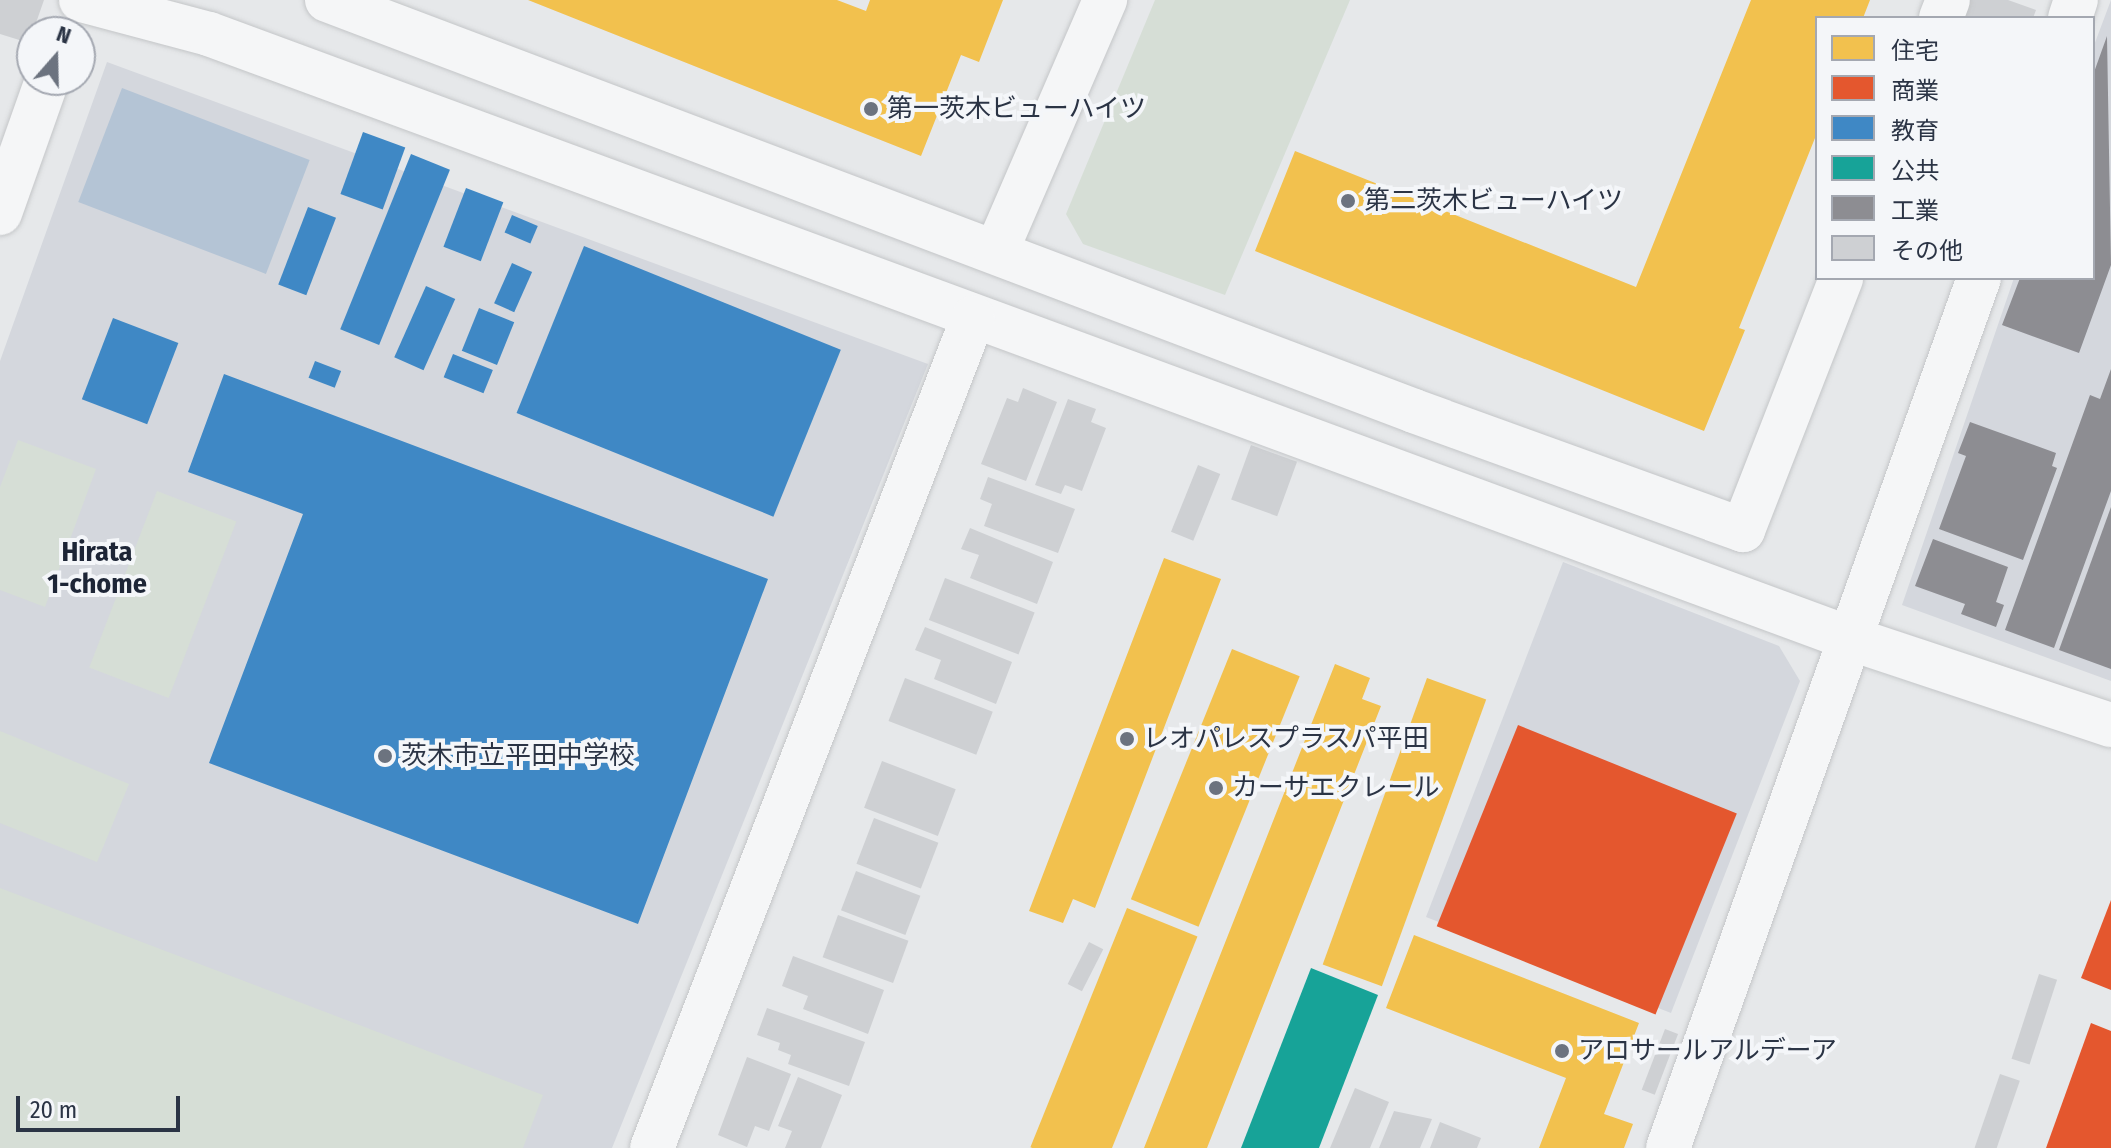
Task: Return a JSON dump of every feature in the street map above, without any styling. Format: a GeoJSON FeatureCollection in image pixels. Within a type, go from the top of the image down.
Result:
{"type":"FeatureCollection","features":[{"type":"Feature","properties":{"kind":"street"},"geometry":{"type":"LineString","coordinates":[[327,0],[1743,530],[1840,280]]}},
{"type":"Feature","properties":{"kind":"street"},"geometry":{"type":"LineString","coordinates":[[996,252],[1105,0]]}},
{"type":"Feature","properties":{"kind":"street"},"geometry":{"type":"LineString","coordinates":[[82,16],[98,2],[209,34],[973,318],[1852,639],[2111,725]]}},
{"type":"Feature","properties":{"kind":"street"},"geometry":{"type":"LineString","coordinates":[[0,213],[41,96]]}},
{"type":"Feature","properties":{"kind":"street"},"geometry":{"type":"LineString","coordinates":[[1668,1148],[1978,280]]}},
{"type":"Feature","properties":{"kind":"street"},"geometry":{"type":"LineString","coordinates":[[652,1148],[973,318]]}},
{"type":"Feature","properties":{"kind":"shaded area"},"geometry":{"type":"Polygon","coordinates":[[[1155,0],[1350,0],[1225,295],[1083,244],[1066,214],[1155,0]]]}},
{"type":"Feature","properties":{"kind":"shaded area"},"geometry":{"type":"Polygon","coordinates":[[[2111,0],[2111,681],[1902,605],[2013,280],[2095,280],[2095,43],[2111,0]]]}},
{"type":"Feature","properties":{"kind":"shaded area","name":"茨木市立平田中学校"},"geometry":{"type":"Polygon","coordinates":[[[107,62],[928,364],[612,1148],[0,1148],[0,361],[107,62]]]}},
{"type":"Feature","properties":{"kind":"shaded area"},"geometry":{"type":"Polygon","coordinates":[[[18,440],[96,469],[45,607],[0,590],[0,487],[18,440]]]}},
{"type":"Feature","properties":{"kind":"shaded area"},"geometry":{"type":"Polygon","coordinates":[[[157,491],[236,521],[169,698],[89,667],[157,491]]]}},
{"type":"Feature","properties":{"kind":"shaded area"},"geometry":{"type":"Polygon","coordinates":[[[1563,562],[1779,646],[1800,681],[1671,1013],[1426,917],[1563,562]]]}},
{"type":"Feature","properties":{"kind":"shaded area"},"geometry":{"type":"Polygon","coordinates":[[[0,731],[129,784],[97,862],[0,823],[0,731]]]}},
{"type":"Feature","properties":{"kind":"shaded area"},"geometry":{"type":"Polygon","coordinates":[[[0,888],[543,1095],[523,1148],[0,1148],[0,888]]]}},
{"type":"Feature","properties":{"kind":"water"},"geometry":{"type":"Polygon","coordinates":[[[122,88],[310,160],[266,274],[78,202],[122,88]]]}},
{"type":"Feature","properties":{"kind":"building: 住宅","name":"第一茨木ビューハイツ"},"geometry":{"type":"Polygon","coordinates":[[[528,0],[837,0],[866,11],[870,0],[1003,0],[979,62],[961,55],[921,156],[528,0]]]}},
{"type":"Feature","properties":{"kind":"building: 住宅","name":"第二茨木ビューハイツ"},"geometry":{"type":"Polygon","coordinates":[[[1751,0],[1870,0],[1864,16],[1815,16],[1815,138],[1739,328],[1745,330],[1704,431],[1255,251],[1295,151],[1636,287],[1751,0]]]}},
{"type":"Feature","properties":{"kind":"building: 住宅","name":"レオパレスプラスパ平田"},"geometry":{"type":"Polygon","coordinates":[[[1164,558],[1221,579],[1095,908],[1073,899],[1063,923],[1029,911],[1164,558]]]}},
{"type":"Feature","properties":{"kind":"building: 住宅","name":"カーサエクレール"},"geometry":{"type":"Polygon","coordinates":[[[1232,649],[1300,676],[1199,927],[1131,899],[1232,649]]]}},
{"type":"Feature","properties":{"kind":"building: 住宅"},"geometry":{"type":"Polygon","coordinates":[[[1335,664],[1370,678],[1362,699],[1381,706],[1207,1148],[1144,1148],[1335,664]]]}},
{"type":"Feature","properties":{"kind":"building: 住宅"},"geometry":{"type":"Polygon","coordinates":[[[1427,678],[1486,700],[1382,986],[1323,965],[1427,678]]]}},
{"type":"Feature","properties":{"kind":"building: 住宅"},"geometry":{"type":"Polygon","coordinates":[[[1127,908],[1197,936],[1112,1148],[1030,1147],[1127,908]]]}},
{"type":"Feature","properties":{"kind":"building: 住宅","name":"アロサールアルデーア"},"geometry":{"type":"Polygon","coordinates":[[[1414,935],[1639,1023],[1604,1114],[1633,1124],[1624,1148],[1539,1148],[1566,1078],[1386,1008],[1414,935]]]}},
{"type":"Feature","properties":{"kind":"building: 商業"},"geometry":{"type":"Polygon","coordinates":[[[1518,725],[1737,813],[1656,1015],[1437,926],[1518,725]]]}},
{"type":"Feature","properties":{"kind":"building: 商業"},"geometry":{"type":"Polygon","coordinates":[[[2111,900],[2111,990],[2081,978],[2111,900]]]}},
{"type":"Feature","properties":{"kind":"building: 商業"},"geometry":{"type":"Polygon","coordinates":[[[2091,1023],[2111,1031],[2111,1148],[2046,1148],[2091,1023]]]}},
{"type":"Feature","properties":{"kind":"building: 教育"},"geometry":{"type":"Polygon","coordinates":[[[363,132],[405,147],[383,209],[340,194],[363,132]]]}},
{"type":"Feature","properties":{"kind":"building: 教育"},"geometry":{"type":"Polygon","coordinates":[[[411,154],[450,170],[379,345],[340,329],[411,154]]]}},
{"type":"Feature","properties":{"kind":"building: 教育"},"geometry":{"type":"Polygon","coordinates":[[[466,188],[503,202],[481,261],[443,247],[466,188]]]}},
{"type":"Feature","properties":{"kind":"building: 教育"},"geometry":{"type":"Polygon","coordinates":[[[308,207],[336,218],[306,295],[278,284],[308,207]]]}},
{"type":"Feature","properties":{"kind":"building: 教育"},"geometry":{"type":"Polygon","coordinates":[[[512,215],[538,226],[530,243],[505,232],[512,215]]]}},
{"type":"Feature","properties":{"kind":"building: 教育"},"geometry":{"type":"Polygon","coordinates":[[[584,246],[841,350],[773,517],[517,413],[584,246]]]}},
{"type":"Feature","properties":{"kind":"building: 教育"},"geometry":{"type":"Polygon","coordinates":[[[512,263],[532,272],[514,312],[494,303],[512,263]]]}},
{"type":"Feature","properties":{"kind":"building: 教育"},"geometry":{"type":"Polygon","coordinates":[[[426,286],[455,299],[424,370],[394,357],[426,286]]]}},
{"type":"Feature","properties":{"kind":"building: 教育"},"geometry":{"type":"Polygon","coordinates":[[[479,308],[514,322],[497,365],[462,351],[479,308]]]}},
{"type":"Feature","properties":{"kind":"building: 教育"},"geometry":{"type":"Polygon","coordinates":[[[113,318],[178,343],[147,424],[82,399],[113,318]]]}},
{"type":"Feature","properties":{"kind":"building: 教育"},"geometry":{"type":"Polygon","coordinates":[[[453,354],[493,370],[484,393],[444,377],[453,354]]]}},
{"type":"Feature","properties":{"kind":"building: 教育"},"geometry":{"type":"Polygon","coordinates":[[[315,361],[341,371],[335,388],[309,378],[315,361]]]}},
{"type":"Feature","properties":{"kind":"building: 教育"},"geometry":{"type":"Polygon","coordinates":[[[224,374],[768,579],[638,924],[209,763],[303,514],[188,472],[224,374]]]}},
{"type":"Feature","properties":{"kind":"building: 公共"},"geometry":{"type":"Polygon","coordinates":[[[1311,968],[1378,995],[1319,1148],[1241,1148],[1311,968]]]}},
{"type":"Feature","properties":{"kind":"building: 工業"},"geometry":{"type":"Polygon","coordinates":[[[2107,36],[2111,265],[2079,353],[2002,325],[2019,280],[2095,280],[2095,69],[2107,36]]]}},
{"type":"Feature","properties":{"kind":"building: 工業"},"geometry":{"type":"Polygon","coordinates":[[[2111,369],[2111,491],[2054,648],[2005,630],[2090,395],[2100,399],[2111,369]]]}},
{"type":"Feature","properties":{"kind":"building: 工業"},"geometry":{"type":"Polygon","coordinates":[[[1970,422],[2056,453],[2052,466],[2057,468],[2023,560],[1939,529],[1966,456],[1958,453],[1970,422]]]}},
{"type":"Feature","properties":{"kind":"building: 工業"},"geometry":{"type":"Polygon","coordinates":[[[2111,507],[2111,669],[2059,650],[2111,507]]]}},
{"type":"Feature","properties":{"kind":"building: 工業"},"geometry":{"type":"Polygon","coordinates":[[[1933,539],[2008,567],[1996,602],[2004,605],[1996,627],[1961,614],[1965,604],[1915,586],[1933,539]]]}},
{"type":"Feature","properties":{"kind":"building: その他"},"geometry":{"type":"Polygon","coordinates":[[[0,0],[44,0],[38,16],[16,16],[16,39],[0,34],[0,0]]]}},
{"type":"Feature","properties":{"kind":"building: その他"},"geometry":{"type":"Polygon","coordinates":[[[1969,0],[2008,0],[2036,10],[2034,16],[1964,16],[1969,0]]]}},
{"type":"Feature","properties":{"kind":"building: その他"},"geometry":{"type":"Polygon","coordinates":[[[1023,388],[1057,402],[1026,481],[981,464],[1007,398],[1018,402],[1023,388]]]}},
{"type":"Feature","properties":{"kind":"building: その他"},"geometry":{"type":"Polygon","coordinates":[[[1068,399],[1096,409],[1091,422],[1106,428],[1082,491],[1065,485],[1061,494],[1035,485],[1068,399]]]}},
{"type":"Feature","properties":{"kind":"building: その他"},"geometry":{"type":"Polygon","coordinates":[[[1251,445],[1297,462],[1277,516],[1231,500],[1251,445]]]}},
{"type":"Feature","properties":{"kind":"building: その他"},"geometry":{"type":"Polygon","coordinates":[[[1198,465],[1220,474],[1193,541],[1171,532],[1198,465]]]}},
{"type":"Feature","properties":{"kind":"building: その他"},"geometry":{"type":"Polygon","coordinates":[[[988,477],[1075,509],[1058,553],[984,526],[992,504],[980,499],[988,477]]]}},
{"type":"Feature","properties":{"kind":"building: その他"},"geometry":{"type":"Polygon","coordinates":[[[970,528],[1053,562],[1037,604],[970,578],[979,555],[961,549],[970,528]]]}},
{"type":"Feature","properties":{"kind":"building: その他"},"geometry":{"type":"Polygon","coordinates":[[[945,578],[1035,612],[1018,654],[929,620],[945,578]]]}},
{"type":"Feature","properties":{"kind":"building: その他"},"geometry":{"type":"Polygon","coordinates":[[[925,627],[1012,662],[996,704],[934,679],[941,660],[915,650],[925,627]]]}},
{"type":"Feature","properties":{"kind":"building: その他"},"geometry":{"type":"Polygon","coordinates":[[[905,678],[993,712],[976,755],[889,721],[905,678]]]}},
{"type":"Feature","properties":{"kind":"building: その他"},"geometry":{"type":"Polygon","coordinates":[[[882,761],[956,789],[938,836],[864,808],[882,761]]]}},
{"type":"Feature","properties":{"kind":"building: その他"},"geometry":{"type":"Polygon","coordinates":[[[874,818],[938,843],[921,888],[856,864],[874,818]]]}},
{"type":"Feature","properties":{"kind":"building: その他"},"geometry":{"type":"Polygon","coordinates":[[[856,871],[920,896],[905,935],[841,910],[856,871]]]}},
{"type":"Feature","properties":{"kind":"building: その他"},"geometry":{"type":"Polygon","coordinates":[[[838,915],[908,941],[893,983],[823,957],[838,915]]]}},
{"type":"Feature","properties":{"kind":"building: その他"},"geometry":{"type":"Polygon","coordinates":[[[1089,942],[1103,949],[1082,991],[1068,984],[1089,942]]]}},
{"type":"Feature","properties":{"kind":"building: その他"},"geometry":{"type":"Polygon","coordinates":[[[793,956],[884,990],[868,1034],[803,1009],[808,996],[782,986],[793,956]]]}},
{"type":"Feature","properties":{"kind":"building: その他"},"geometry":{"type":"Polygon","coordinates":[[[2039,974],[2057,980],[2030,1065],[2011,1059],[2039,974]]]}},
{"type":"Feature","properties":{"kind":"building: その他"},"geometry":{"type":"Polygon","coordinates":[[[767,1008],[865,1042],[849,1086],[788,1064],[791,1055],[778,1050],[780,1043],[757,1035],[767,1008]]]}},
{"type":"Feature","properties":{"kind":"building: その他"},"geometry":{"type":"Polygon","coordinates":[[[1665,1029],[1678,1034],[1655,1095],[1642,1090],[1665,1029]]]}},
{"type":"Feature","properties":{"kind":"building: その他"},"geometry":{"type":"Polygon","coordinates":[[[747,1057],[791,1074],[769,1131],[755,1126],[747,1147],[718,1135],[747,1057]]]}},
{"type":"Feature","properties":{"kind":"building: その他"},"geometry":{"type":"Polygon","coordinates":[[[2000,1074],[2020,1081],[1997,1148],[1975,1148],[2000,1074]]]}},
{"type":"Feature","properties":{"kind":"building: その他"},"geometry":{"type":"Polygon","coordinates":[[[798,1077],[842,1095],[821,1148],[785,1148],[792,1131],[778,1126],[798,1077]]]}},
{"type":"Feature","properties":{"kind":"building: その他"},"geometry":{"type":"Polygon","coordinates":[[[1355,1088],[1389,1102],[1370,1148],[1330,1148],[1355,1088]]]}},
{"type":"Feature","properties":{"kind":"building: その他"},"geometry":{"type":"Polygon","coordinates":[[[1394,1111],[1432,1119],[1420,1148],[1379,1148],[1394,1111]]]}},
{"type":"Feature","properties":{"kind":"building: その他"},"geometry":{"type":"Polygon","coordinates":[[[1440,1122],[1481,1138],[1477,1148],[1430,1148],[1440,1122]]]}},
{"type":"Feature","properties":{"kind":"place","name":"第一茨木ビューハイツ"},"geometry":{"type":"Point","coordinates":[871,109]}},
{"type":"Feature","properties":{"kind":"place","name":"第二茨木ビューハイツ"},"geometry":{"type":"Point","coordinates":[1348,201]}},
{"type":"Feature","properties":{"kind":"place","name":"レオパレスプラスパ平田"},"geometry":{"type":"Point","coordinates":[1127,739]}},
{"type":"Feature","properties":{"kind":"place","name":"茨木市立平田中学校"},"geometry":{"type":"Point","coordinates":[385,756]}},
{"type":"Feature","properties":{"kind":"place","name":"カーサエクレール"},"geometry":{"type":"Point","coordinates":[1216,788]}},
{"type":"Feature","properties":{"kind":"place","name":"アロサールアルデーア"},"geometry":{"type":"Point","coordinates":[1562,1051]}},
{"type":"Feature","properties":{"kind":"district","name":"Hirata 1-chome"},"geometry":{"type":"Point","coordinates":[97,568]}}]}
